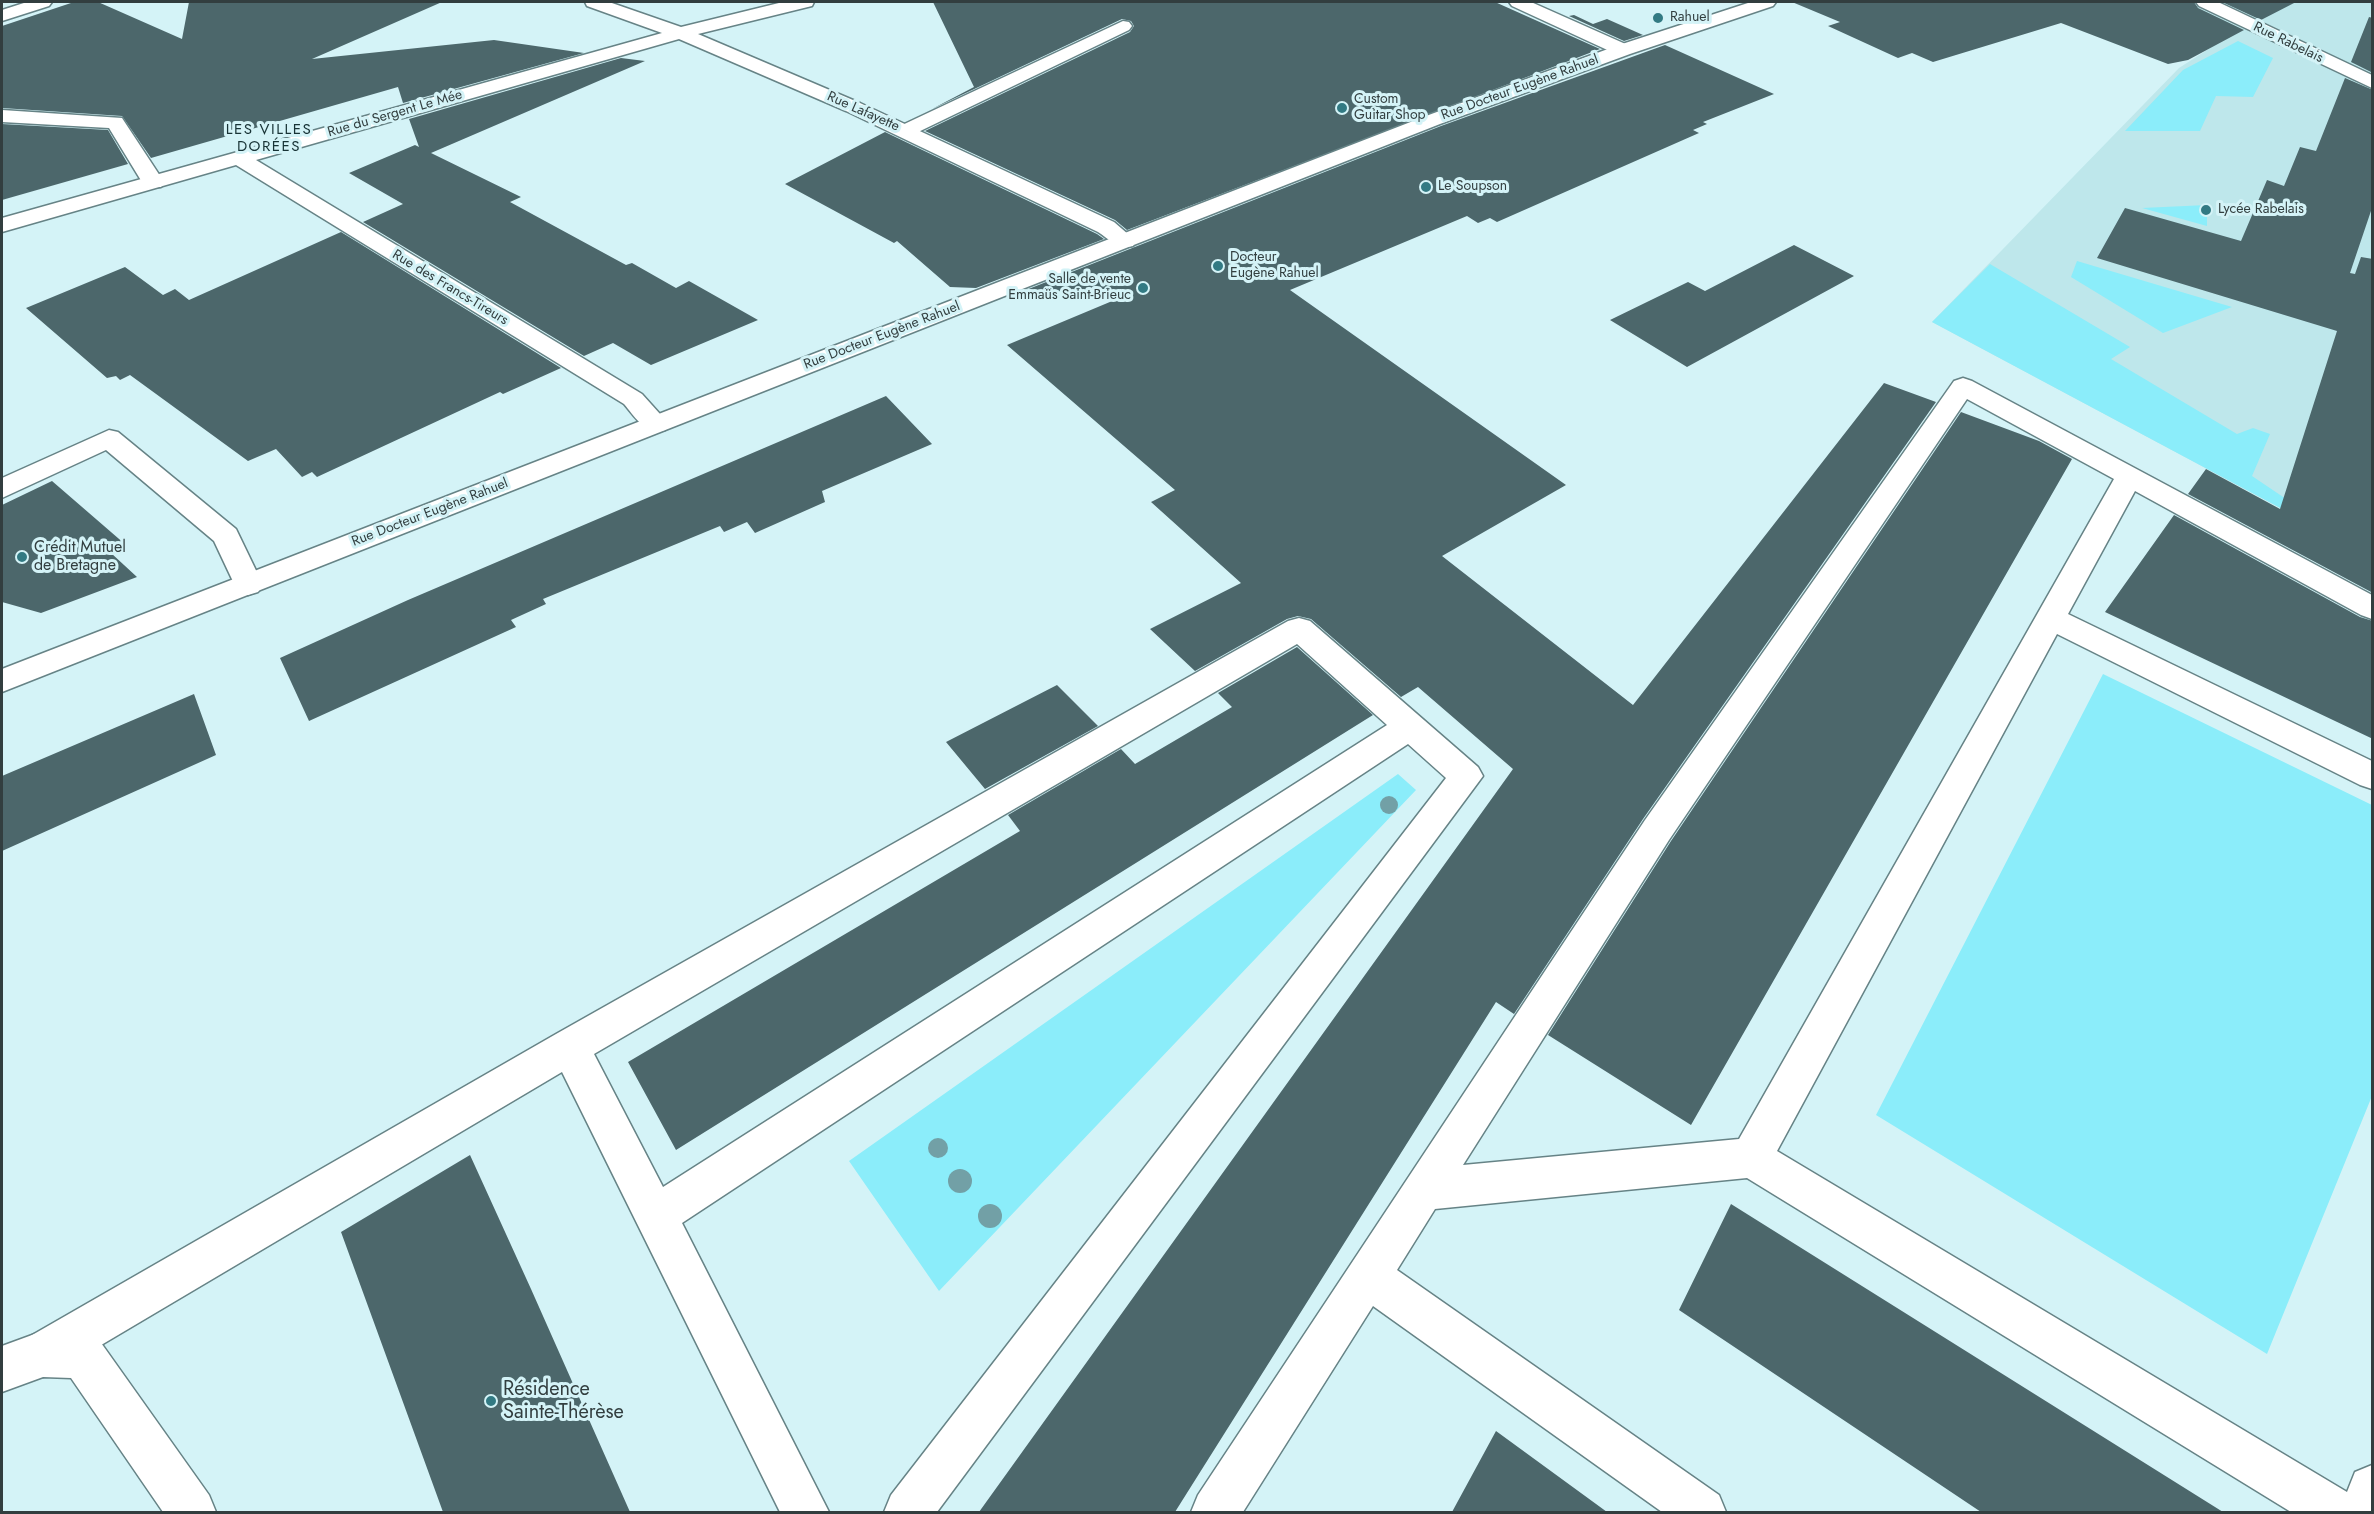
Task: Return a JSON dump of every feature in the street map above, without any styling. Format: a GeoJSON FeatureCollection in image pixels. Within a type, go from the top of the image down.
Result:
{"type":"FeatureCollection","features":[{"type":"Feature","properties":{"kind":"street"},"geometry":{"type":"LineString","coordinates":[[2,16],[43,2]]}},
{"type":"Feature","properties":{"kind":"street","name":"Rue Lafayette"},"geometry":{"type":"LineString","coordinates":[[593,2],[684,33],[905,131],[1106,227],[1125,241]]}},
{"type":"Feature","properties":{"kind":"street","name":"Rue du Sergent Le Mée"},"geometry":{"type":"LineString","coordinates":[[2,225],[684,33],[806,2]]}},
{"type":"Feature","properties":{"kind":"street"},"geometry":{"type":"LineString","coordinates":[[1518,2],[1623,50]]}},
{"type":"Feature","properties":{"kind":"street","name":"Rue Docteur Eugène Rahuel"},"geometry":{"type":"LineString","coordinates":[[2,681],[1433,120],[1623,50],[1767,2]]}},
{"type":"Feature","properties":{"kind":"street","name":"Rue Rabelais"},"geometry":{"type":"LineString","coordinates":[[2205,2],[2373,82]]}},
{"type":"Feature","properties":{"kind":"street"},"geometry":{"type":"LineString","coordinates":[[905,131],[1123,26]]}},
{"type":"Feature","properties":{"kind":"street"},"geometry":{"type":"LineString","coordinates":[[2,116],[115,122],[153,183]]}},
{"type":"Feature","properties":{"kind":"street","name":"Rue des Francs-Tireurs"},"geometry":{"type":"LineString","coordinates":[[238,158],[633,399],[656,424]]}},
{"type":"Feature","properties":{"kind":"street"},"geometry":{"type":"LineString","coordinates":[[1215,1512],[1657,830],[1963,386],[2373,608]]}},
{"type":"Feature","properties":{"kind":"street"},"geometry":{"type":"LineString","coordinates":[[2,489],[109,438],[226,536],[248,585]]}},
{"type":"Feature","properties":{"kind":"street"},"geometry":{"type":"LineString","coordinates":[[1751,1158],[2129,476]]}},
{"type":"Feature","properties":{"kind":"street"},"geometry":{"type":"LineString","coordinates":[[2050,618],[2373,776]]}},
{"type":"Feature","properties":{"kind":"street"},"geometry":{"type":"LineString","coordinates":[[22,1362],[1299,629],[1466,776],[908,1512]]}},
{"type":"Feature","properties":{"kind":"street"},"geometry":{"type":"LineString","coordinates":[[655,1216],[1410,728]]}},
{"type":"Feature","properties":{"kind":"street"},"geometry":{"type":"LineString","coordinates":[[570,1047],[805,1512]]}},
{"type":"Feature","properties":{"kind":"street"},"geometry":{"type":"LineString","coordinates":[[1425,1189],[1751,1158],[2335,1512]]}},
{"type":"Feature","properties":{"kind":"street"},"geometry":{"type":"LineString","coordinates":[[1368,1276],[1702,1512]]}},
{"type":"Feature","properties":{"kind":"street"},"geometry":{"type":"LineString","coordinates":[[22,1362],[83,1356],[192,1512]]}},
{"type":"Feature","properties":{"kind":"street"},"geometry":{"type":"LineString","coordinates":[[2364,1512],[2373,1489]]}},
{"type":"Feature","properties":{"kind":"shaded area","name":"Lycée Rabelais"},"geometry":{"type":"Polygon","coordinates":[[[2177,2],[2372,2],[2372,557],[1932,322],[2179,68],[2232,34],[2177,2]]]}},
{"type":"Feature","properties":{"kind":"shaded area"},"geometry":{"type":"Polygon","coordinates":[[[2238,41],[2273,58],[2253,97],[2216,96],[2200,131],[2125,131],[2183,70],[2238,41]]]}},
{"type":"Feature","properties":{"kind":"shaded area"},"geometry":{"type":"Polygon","coordinates":[[[2207,205],[2207,226],[2142,208],[2207,205]]]}},
{"type":"Feature","properties":{"kind":"shaded area"},"geometry":{"type":"Polygon","coordinates":[[[2077,261],[2232,307],[2163,333],[2071,277],[2077,261]]]}},
{"type":"Feature","properties":{"kind":"shaded area"},"geometry":{"type":"Polygon","coordinates":[[[1990,264],[2130,347],[2111,359],[2237,434],[2253,428],[2270,434],[2252,476],[2372,557],[1932,322],[1990,264]]]}},
{"type":"Feature","properties":{"kind":"shaded area"},"geometry":{"type":"Polygon","coordinates":[[[2103,674],[2372,805],[2372,1096],[2267,1354],[1876,1115],[2103,674]]]}},
{"type":"Feature","properties":{"kind":"shaded area"},"geometry":{"type":"Polygon","coordinates":[[[1398,774],[1416,790],[939,1291],[849,1161],[1398,774]]]}},
{"type":"Feature","properties":{"kind":"building"},"geometry":{"type":"Polygon","coordinates":[[[74,2],[98,2],[182,39],[189,2],[442,2],[312,59],[494,40],[584,53],[403,103],[398,87],[151,158],[122,116],[2,108],[2,26],[74,2]]]}},
{"type":"Feature","properties":{"kind":"building"},"geometry":{"type":"Polygon","coordinates":[[[933,2],[1495,2],[1600,49],[1127,230],[1115,220],[925,131],[1130,32],[1134,26],[1131,21],[1122,19],[932,109],[974,87],[933,2]]]}},
{"type":"Feature","properties":{"kind":"building"},"geometry":{"type":"Polygon","coordinates":[[[1792,2],[2194,2],[2198,8],[2244,30],[2188,60],[2168,64],[2061,23],[1933,62],[1912,53],[1898,58],[1828,26],[1840,22],[1792,2]]]}},
{"type":"Feature","properties":{"kind":"building"},"geometry":{"type":"Polygon","coordinates":[[[2222,2],[2296,2],[2261,20],[2222,2]]]}},
{"type":"Feature","properties":{"kind":"building"},"geometry":{"type":"Polygon","coordinates":[[[1574,15],[1593,24],[1607,19],[1643,35],[1624,41],[1569,16],[1574,15]]]}},
{"type":"Feature","properties":{"kind":"building"},"geometry":{"type":"Polygon","coordinates":[[[2369,17],[2373,18],[2373,73],[2351,62],[2369,17]]]}},
{"type":"Feature","properties":{"kind":"building"},"geometry":{"type":"Polygon","coordinates":[[[1665,45],[1774,94],[1703,122],[1707,124],[1693,130],[1699,133],[1497,222],[1490,218],[1478,223],[1467,216],[1290,290],[1566,485],[1442,556],[1633,705],[1884,383],[1936,402],[1643,819],[1514,1014],[1496,1002],[1175,1512],[979,1512],[1513,769],[1418,687],[1401,697],[1311,619],[1298,616],[1287,619],[1195,671],[1150,629],[1241,583],[1151,502],[1175,490],[1007,345],[1129,294],[1026,290],[1441,126],[1665,45]]]}},
{"type":"Feature","properties":{"kind":"building"},"geometry":{"type":"Polygon","coordinates":[[[621,58],[645,61],[431,153],[521,197],[510,202],[626,265],[632,263],[676,288],[689,281],[758,320],[651,365],[613,343],[584,356],[363,222],[403,204],[349,173],[415,145],[419,147],[409,119],[621,58]]]}},
{"type":"Feature","properties":{"kind":"building"},"geometry":{"type":"Polygon","coordinates":[[[2345,78],[2373,90],[2373,205],[2350,273],[2355,274],[2361,257],[2373,259],[2373,593],[2188,494],[2206,469],[2280,509],[2337,331],[2097,258],[2125,208],[2241,241],[2267,180],[2284,186],[2300,147],[2316,151],[2345,78]]]}},
{"type":"Feature","properties":{"kind":"building"},"geometry":{"type":"Polygon","coordinates":[[[2,124],[108,130],[128,164],[2,200],[2,124]]]}},
{"type":"Feature","properties":{"kind":"building"},"geometry":{"type":"Polygon","coordinates":[[[885,132],[1104,239],[976,288],[950,287],[897,241],[894,243],[785,184],[885,132]]]}},
{"type":"Feature","properties":{"kind":"building"},"geometry":{"type":"Polygon","coordinates":[[[341,232],[561,368],[503,394],[500,392],[317,477],[312,472],[302,477],[276,449],[248,461],[130,375],[120,380],[116,376],[107,378],[26,308],[125,267],[163,295],[175,289],[189,300],[341,232]]]}},
{"type":"Feature","properties":{"kind":"building"},"geometry":{"type":"Polygon","coordinates":[[[1794,245],[1854,276],[1687,367],[1610,320],[1688,282],[1705,291],[1794,245]]]}},
{"type":"Feature","properties":{"kind":"building"},"geometry":{"type":"Polygon","coordinates":[[[886,396],[932,444],[822,491],[825,502],[755,533],[747,522],[724,532],[720,526],[543,599],[546,604],[511,620],[516,627],[309,721],[280,658],[408,600],[886,396]]]}},
{"type":"Feature","properties":{"kind":"building"},"geometry":{"type":"Polygon","coordinates":[[[1961,412],[2039,441],[2072,459],[1691,1125],[1548,1035],[1671,841],[1961,412]]]}},
{"type":"Feature","properties":{"kind":"building"},"geometry":{"type":"Polygon","coordinates":[[[52,481],[126,545],[111,553],[137,577],[41,613],[2,602],[2,505],[52,481]]]}},
{"type":"Feature","properties":{"kind":"building"},"geometry":{"type":"Polygon","coordinates":[[[2174,515],[2360,617],[2373,621],[2373,739],[2105,612],[2174,515]]]}},
{"type":"Feature","properties":{"kind":"building"},"geometry":{"type":"Polygon","coordinates":[[[1297,647],[1373,715],[676,1150],[628,1062],[1020,831],[1008,815],[1121,749],[1135,764],[1232,707],[1218,693],[1297,647]]]}},
{"type":"Feature","properties":{"kind":"building"},"geometry":{"type":"Polygon","coordinates":[[[1057,685],[1098,726],[985,789],[946,742],[1057,685]]]}},
{"type":"Feature","properties":{"kind":"building"},"geometry":{"type":"Polygon","coordinates":[[[194,694],[216,755],[2,851],[2,776],[194,694]]]}},
{"type":"Feature","properties":{"kind":"building","name":"Résidence Sainte-Thérèse"},"geometry":{"type":"Polygon","coordinates":[[[470,1155],[630,1512],[443,1512],[341,1232],[470,1155]]]}},
{"type":"Feature","properties":{"kind":"building"},"geometry":{"type":"Polygon","coordinates":[[[1731,1204],[2223,1512],[1981,1512],[1679,1310],[1731,1204]]]}},
{"type":"Feature","properties":{"kind":"building"},"geometry":{"type":"Polygon","coordinates":[[[1496,1431],[1607,1512],[1452,1512],[1496,1431]]]}},
{"type":"Feature","properties":{"kind":"place","name":"Rahuel"},"geometry":{"type":"Point","coordinates":[1658,18]}},
{"type":"Feature","properties":{"kind":"place","name":"Custom Guitar Shop"},"geometry":{"type":"Point","coordinates":[1342,108]}},
{"type":"Feature","properties":{"kind":"place","name":"Le Soupson"},"geometry":{"type":"Point","coordinates":[1426,187]}},
{"type":"Feature","properties":{"kind":"place","name":"Lycée Rabelais"},"geometry":{"type":"Point","coordinates":[2206,210]}},
{"type":"Feature","properties":{"kind":"place","name":"Docteur Eugène Rahuel"},"geometry":{"type":"Point","coordinates":[1218,266]}},
{"type":"Feature","properties":{"kind":"place","name":"Salle de vente Emmaüs Saint-Brieuc"},"geometry":{"type":"Point","coordinates":[1143,288]}},
{"type":"Feature","properties":{"kind":"place","name":"Crédit Mutuel de Bretagne"},"geometry":{"type":"Point","coordinates":[22,557]}},
{"type":"Feature","properties":{"kind":"place","name":"Résidence Sainte-Thérèse"},"geometry":{"type":"Point","coordinates":[491,1401]}},
{"type":"Feature","properties":{"kind":"district","name":"LES VILLES DORÉES"},"geometry":{"type":"Point","coordinates":[269,138]}}]}
